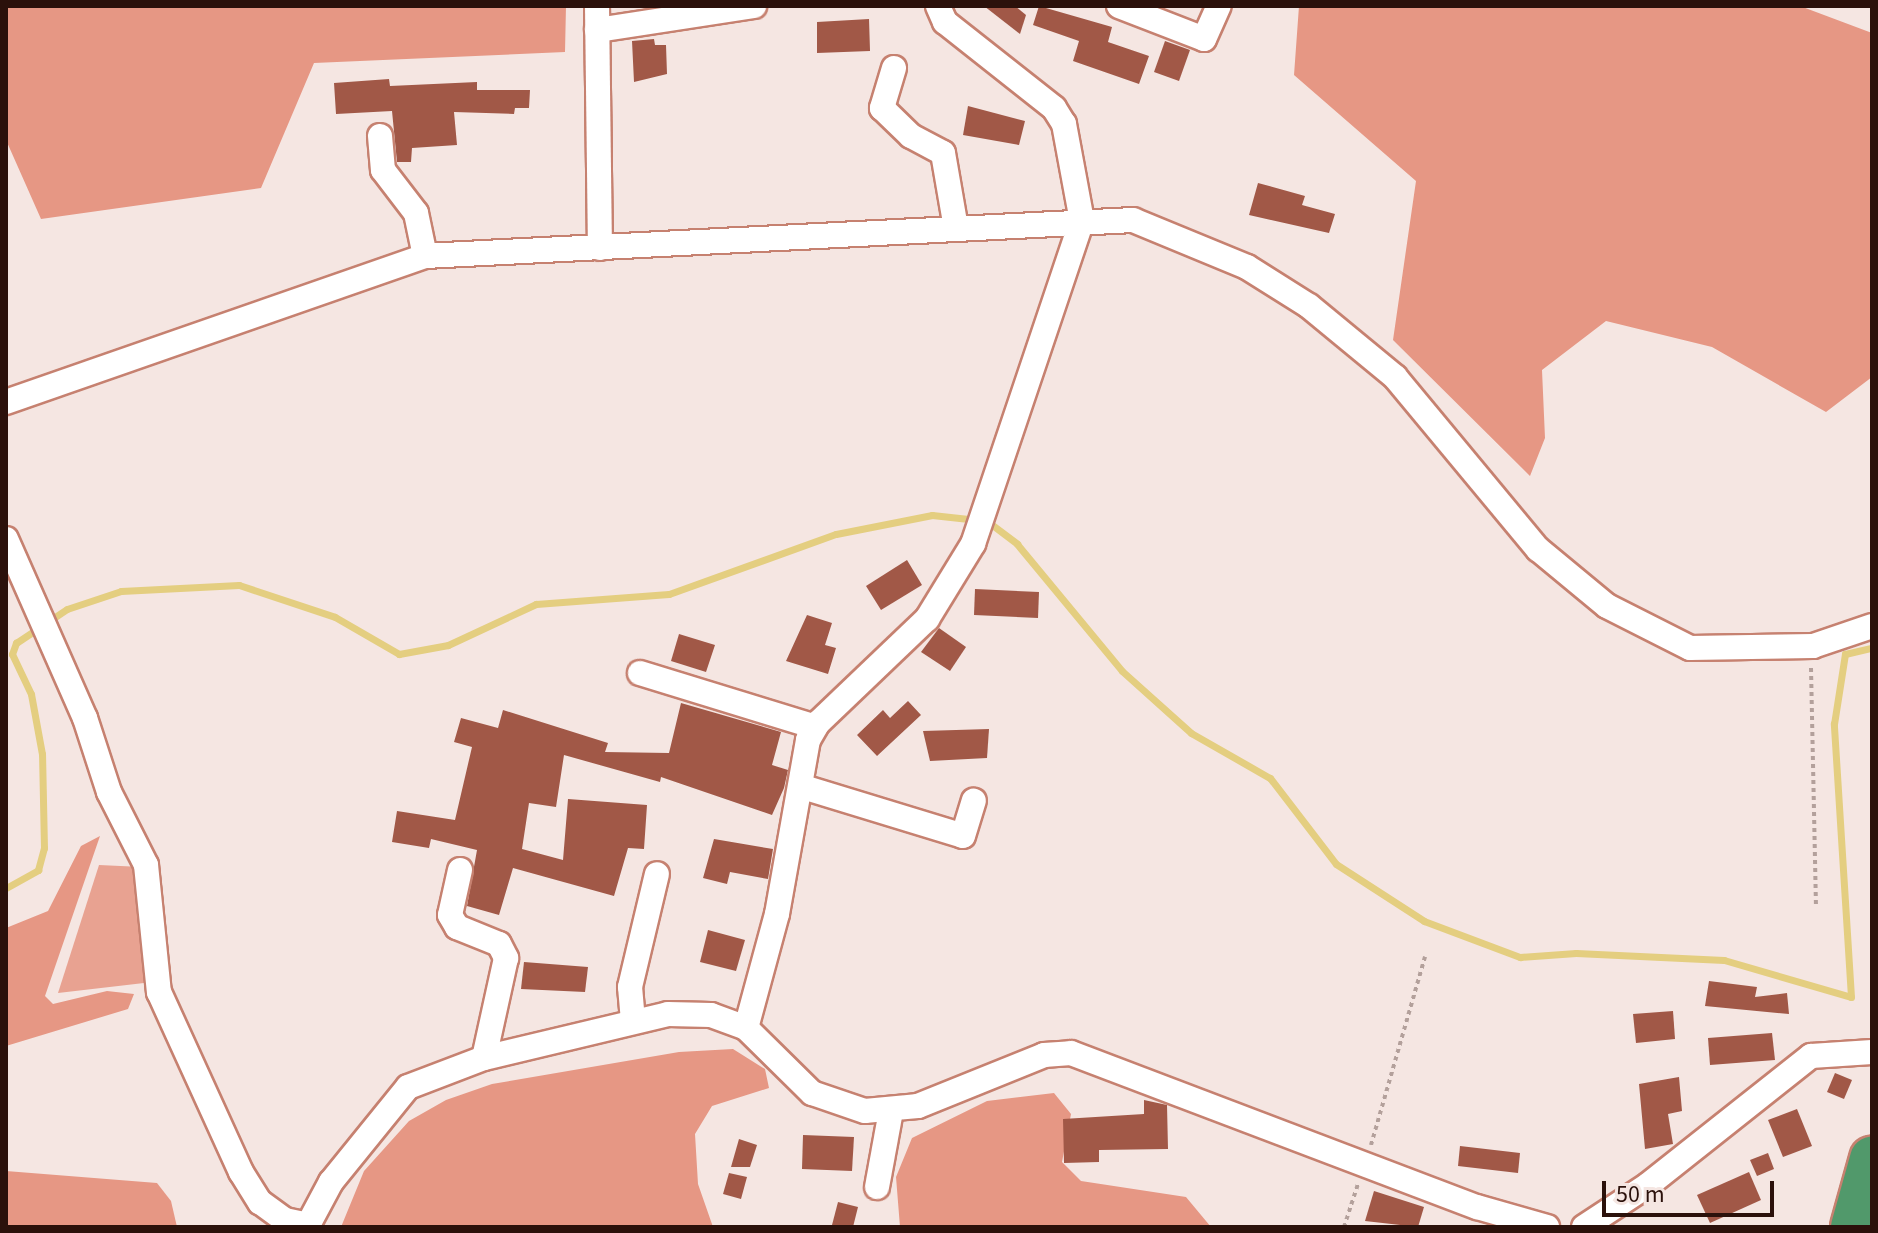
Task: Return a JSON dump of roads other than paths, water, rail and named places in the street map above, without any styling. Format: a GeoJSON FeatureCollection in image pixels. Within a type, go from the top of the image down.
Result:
{"type":"FeatureCollection","features":[{"type":"Feature","properties":{"kind":"highway"},"geometry":{"type":"LineString","coordinates":[[1853,1227],[1872,1159]]}},
{"type":"Feature","properties":{"kind":"street"},"geometry":{"type":"LineString","coordinates":[[600,248],[597,18],[754,6]]}},
{"type":"Feature","properties":{"kind":"street"},"geometry":{"type":"LineString","coordinates":[[746,1028],[803,787],[800,769],[815,727],[927,619],[973,544],[1082,221],[1059,116],[945,22],[938,6]]}},
{"type":"Feature","properties":{"kind":"street"},"geometry":{"type":"LineString","coordinates":[[1119,6],[1204,39],[1219,6]]}},
{"type":"Feature","properties":{"kind":"street"},"geometry":{"type":"LineString","coordinates":[[894,68],[882,108],[911,136],[943,153],[956,228]]}},
{"type":"Feature","properties":{"kind":"street"},"geometry":{"type":"LineString","coordinates":[[380,136],[383,170],[416,213],[425,256]]}},
{"type":"Feature","properties":{"kind":"street"},"geometry":{"type":"LineString","coordinates":[[6,402],[425,256],[1133,220],[1180,236],[1247,267],[1309,306],[1395,377],[1538,549],[1607,606],[1690,648],[1813,646],[1872,626]]}},
{"type":"Feature","properties":{"kind":"street"},"geometry":{"type":"LineString","coordinates":[[6,539],[85,718],[109,792],[146,865],[159,992],[260,1202],[285,1220],[308,1226],[331,1182],[408,1087],[484,1058],[633,1021],[711,1015],[746,1028],[812,1093],[865,1111],[891,1111],[918,1106],[1044,1055],[1071,1053],[1547,1227]]}},
{"type":"Feature","properties":{"kind":"street"},"geometry":{"type":"LineString","coordinates":[[640,673],[815,727]]}},
{"type":"Feature","properties":{"kind":"street"},"geometry":{"type":"LineString","coordinates":[[803,787],[963,836],[974,801]]}},
{"type":"Feature","properties":{"kind":"street"},"geometry":{"type":"LineString","coordinates":[[460,870],[450,915],[457,927],[499,944],[506,958],[484,1058]]}},
{"type":"Feature","properties":{"kind":"street"},"geometry":{"type":"LineString","coordinates":[[633,1021],[630,987],[657,874]]}},
{"type":"Feature","properties":{"kind":"street"},"geometry":{"type":"LineString","coordinates":[[1584,1227],[1648,1185],[1811,1056],[1872,1052]]}},
{"type":"Feature","properties":{"kind":"street"},"geometry":{"type":"LineString","coordinates":[[877,1187],[891,1111]]}},
{"type":"Feature","properties":{"kind":"waterway"},"geometry":{"type":"LineString","coordinates":[[6,888],[38,870],[44,848],[42,754],[31,694],[12,654],[16,643],[67,609],[121,591],[239,585],[335,617],[399,654],[448,645],[536,604],[669,594],[836,534],[932,515],[987,521],[1017,544],[1122,671],[1191,733],[1270,778],[1336,864],[1424,921],[1520,957],[1576,953],[1724,960],[1851,997],[1834,724],[1845,654],[1872,648]]}}]}
